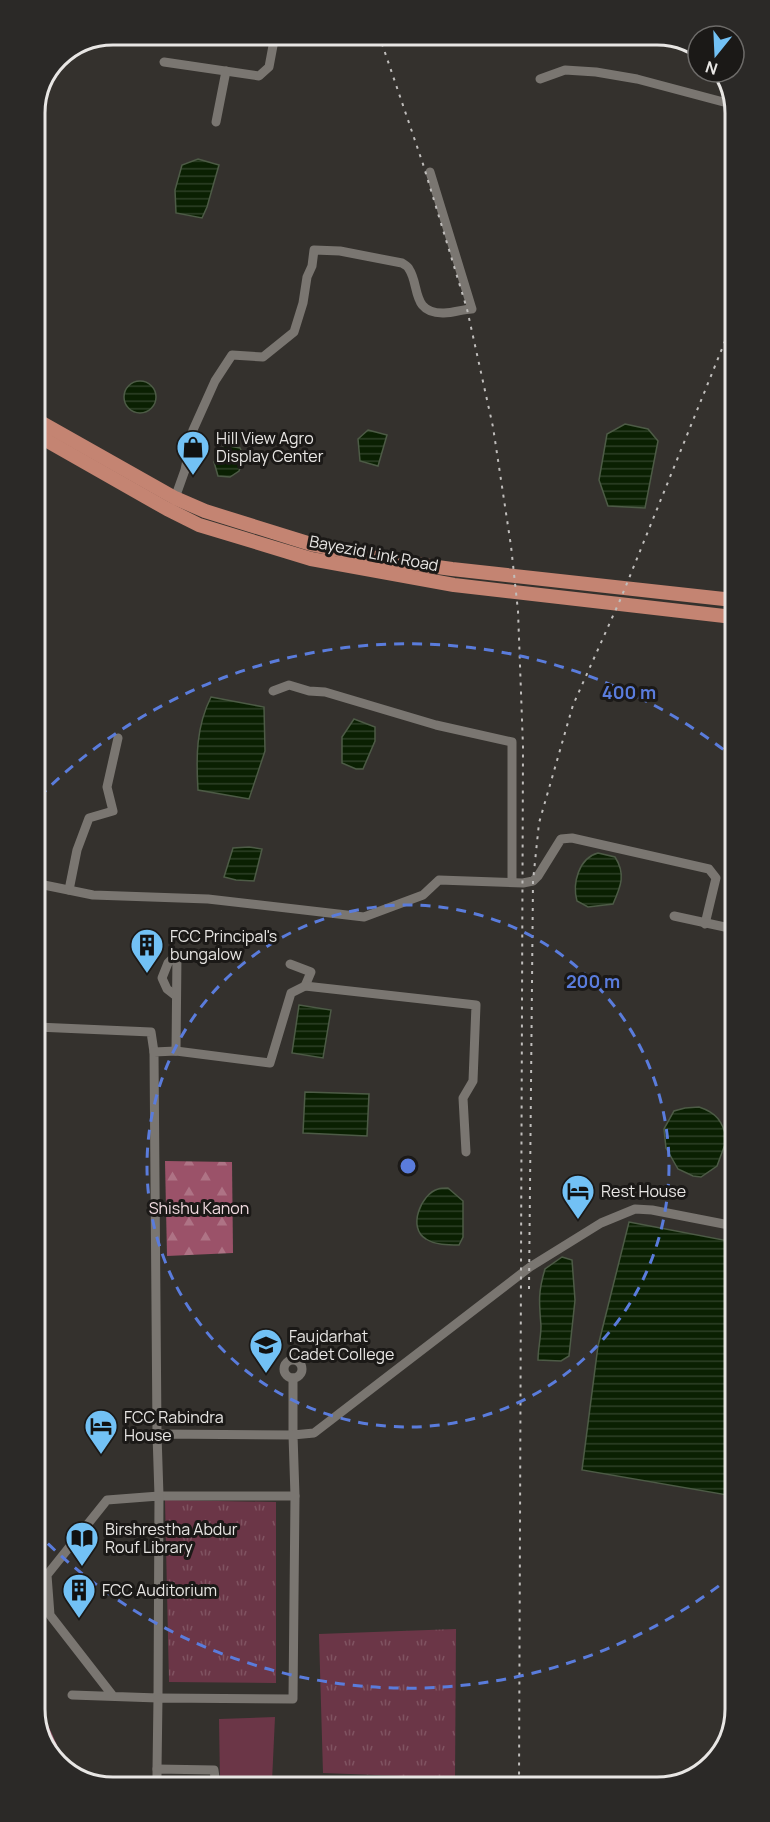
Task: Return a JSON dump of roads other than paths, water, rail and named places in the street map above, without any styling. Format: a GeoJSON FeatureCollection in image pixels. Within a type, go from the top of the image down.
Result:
{"type":"FeatureCollection","features":[{"type":"Feature","properties":{"kind":"main road","name":"Bayezid Link Road"},"geometry":{"type":"LineString","coordinates":[[45,425],[174,498],[312,552],[725,599]]}},
{"type":"Feature","properties":{"kind":"main road","name":"Bayezid Link Road"},"geometry":{"type":"LineString","coordinates":[[45,440],[199,525],[454,585],[725,616]]}},
{"type":"Feature","properties":{"kind":"street"},"geometry":{"type":"LineString","coordinates":[[164,62],[259,76],[269,67],[273,45]]}},
{"type":"Feature","properties":{"kind":"street"},"geometry":{"type":"LineString","coordinates":[[540,79],[565,70],[596,72],[637,79],[723,102]]}},
{"type":"Feature","properties":{"kind":"street"},"geometry":{"type":"LineString","coordinates":[[216,122],[226,71]]}},
{"type":"Feature","properties":{"kind":"street"},"geometry":{"type":"LineString","coordinates":[[174,498],[184,470],[193,430],[215,381],[232,355],[263,357],[294,332],[303,303],[314,250],[340,251],[402,262],[410,269],[416,295],[431,312],[444,313],[472,309],[430,172]]}},
{"type":"Feature","properties":{"kind":"street"},"geometry":{"type":"LineString","coordinates":[[273,691],[289,685],[309,691],[325,692],[436,725],[512,742],[512,882]]}},
{"type":"Feature","properties":{"kind":"street"},"geometry":{"type":"LineString","coordinates":[[69,890],[77,850],[89,818],[113,811],[107,787],[118,738]]}},
{"type":"Feature","properties":{"kind":"street"},"geometry":{"type":"LineString","coordinates":[[45,885],[93,895],[208,899],[363,917],[423,895],[439,880],[533,881],[561,839],[572,838],[709,869],[716,878],[705,924]]}},
{"type":"Feature","properties":{"kind":"street"},"geometry":{"type":"LineString","coordinates":[[674,916],[725,927]]}},
{"type":"Feature","properties":{"kind":"street"},"geometry":{"type":"LineString","coordinates":[[290,964],[312,968],[305,986]]}},
{"type":"Feature","properties":{"kind":"street"},"geometry":{"type":"LineString","coordinates":[[154,1052],[176,1051],[270,1063],[291,993],[305,986],[476,1005],[473,1081],[463,1098],[466,1152]]}},
{"type":"Feature","properties":{"kind":"street"},"geometry":{"type":"LineString","coordinates":[[176,996],[176,1051]]}},
{"type":"Feature","properties":{"kind":"street"},"geometry":{"type":"LineString","coordinates":[[45,1027],[151,1032],[154,1052],[159,1496],[157,1777]]}},
{"type":"Feature","properties":{"kind":"street"},"geometry":{"type":"LineString","coordinates":[[157,1434],[314,1433],[530,1267],[601,1223],[634,1209],[652,1210],[725,1224]]}},
{"type":"Feature","properties":{"kind":"street"},"geometry":{"type":"LineString","coordinates":[[72,1695],[293,1699],[295,1496],[293,1378]]}},
{"type":"Feature","properties":{"kind":"street"},"geometry":{"type":"LineString","coordinates":[[113,1696],[50,1615],[47,1575],[107,1500],[159,1496],[295,1496]]}},
{"type":"Feature","properties":{"kind":"street"},"geometry":{"type":"LineString","coordinates":[[157,1769],[214,1770],[215,1777]]}},
{"type":"Feature","properties":{"kind":"railway"},"geometry":{"type":"LineString","coordinates":[[382,45],[423,164],[467,309],[493,427],[511,546],[518,611],[523,747],[519,1777]]}},
{"type":"Feature","properties":{"kind":"railway"},"geometry":{"type":"LineString","coordinates":[[529,1289],[533,881],[539,823],[573,705],[621,598],[725,341]]}},
{"type":"Feature","properties":{"kind":"place","name":"Hill View Agro Display Center"},"geometry":{"type":"Point","coordinates":[193,476]}},
{"type":"Feature","properties":{"kind":"place","name":"FCC Principal's bungalow"},"geometry":{"type":"Point","coordinates":[147,974]}},
{"type":"Feature","properties":{"kind":"place","name":"Rest House"},"geometry":{"type":"Point","coordinates":[578,1220]}},
{"type":"Feature","properties":{"kind":"place","name":"Faujdarhat Cadet College"},"geometry":{"type":"Point","coordinates":[266,1374]}},
{"type":"Feature","properties":{"kind":"place","name":"FCC Rabindra House"},"geometry":{"type":"Point","coordinates":[101,1455]}},
{"type":"Feature","properties":{"kind":"place","name":"Birshrestha Abdur Rouf Library"},"geometry":{"type":"Point","coordinates":[82,1567]}},
{"type":"Feature","properties":{"kind":"place","name":"FCC Auditorium"},"geometry":{"type":"Point","coordinates":[79,1619]}},
{"type":"Feature","properties":{"kind":"park label","name":"Shishu Kanon"},"geometry":{"type":"Point","coordinates":[199,1208]}}]}
